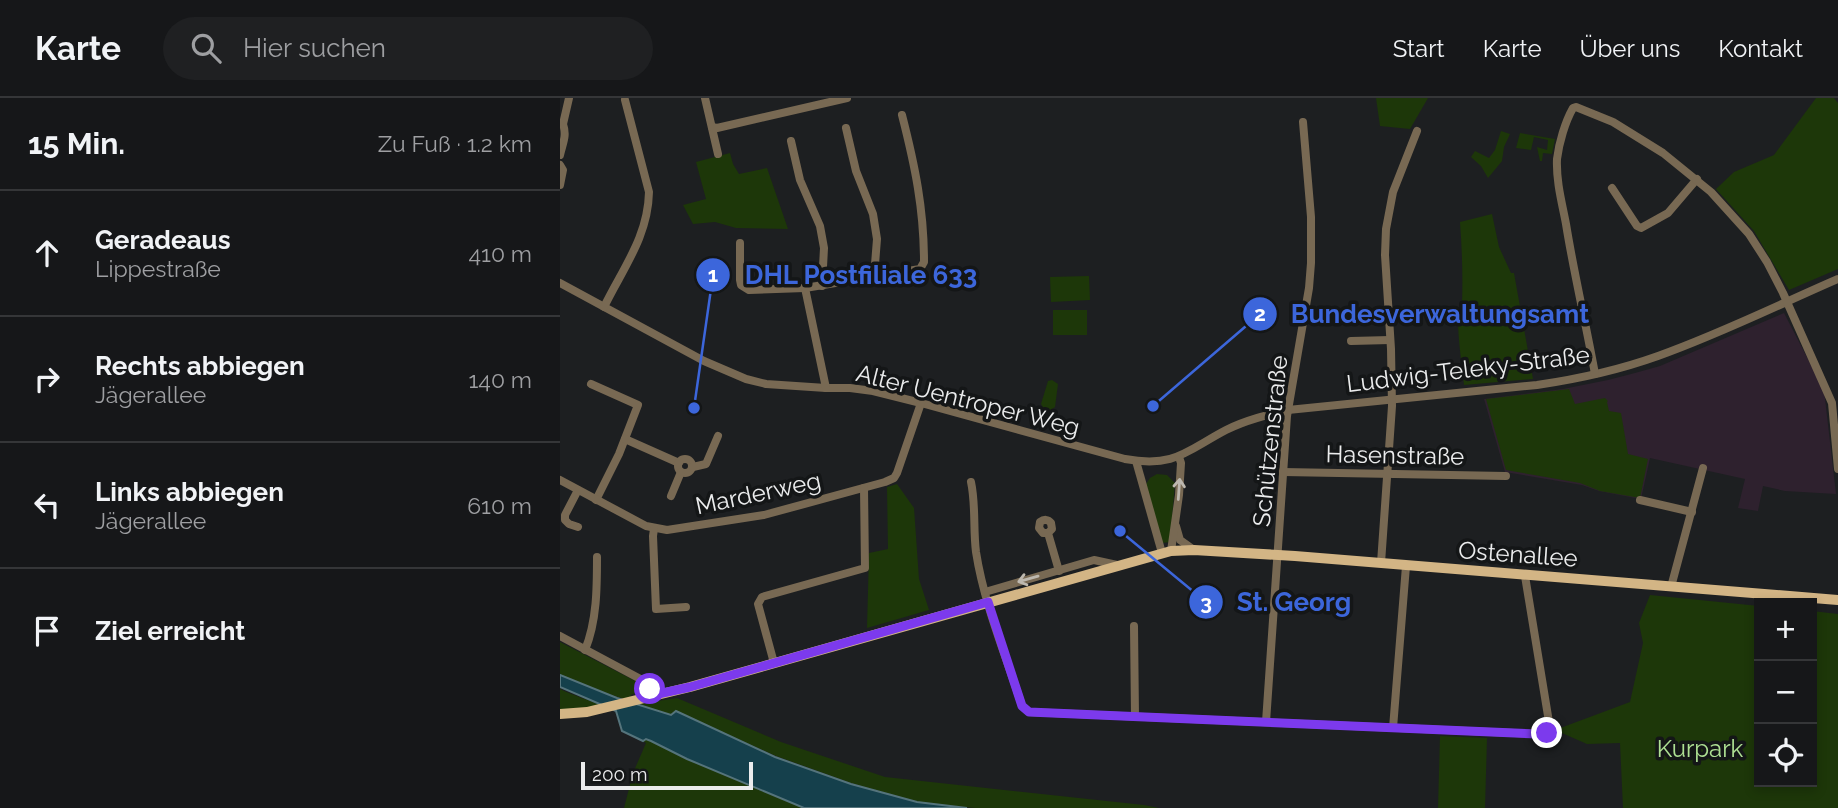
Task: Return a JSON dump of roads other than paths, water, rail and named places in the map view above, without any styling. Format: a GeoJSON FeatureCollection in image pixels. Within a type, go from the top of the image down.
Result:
{"type":"FeatureCollection","features":[{"type":"Feature","properties":{"kind":"main road","name":"Ostenallee"},"geometry":{"type":"LineString","coordinates":[[560,714],[598,709],[690,687],[986,597],[1167,552],[1194,550],[1278,555],[1838,600]]}},
{"type":"Feature","properties":{"kind":"street"},"geometry":{"type":"LineString","coordinates":[[560,155],[566,134],[563,124],[569,98]]}},
{"type":"Feature","properties":{"kind":"street"},"geometry":{"type":"LineString","coordinates":[[705,98],[718,154]]}},
{"type":"Feature","properties":{"kind":"street"},"geometry":{"type":"LineString","coordinates":[[806,98],[808,108]]}},
{"type":"Feature","properties":{"kind":"street"},"geometry":{"type":"LineString","coordinates":[[712,127],[718,128],[848,98]]}},
{"type":"Feature","properties":{"kind":"street"},"geometry":{"type":"LineString","coordinates":[[604,307],[640,239],[649,208],[649,192],[624,99]]}},
{"type":"Feature","properties":{"kind":"street"},"geometry":{"type":"LineString","coordinates":[[1595,374],[1558,175],[1559,152],[1565,128],[1573,108],[1579,107],[1613,122],[1697,178],[1749,234],[1767,262],[1835,402],[1838,469]]}},
{"type":"Feature","properties":{"kind":"street"},"geometry":{"type":"LineString","coordinates":[[740,243],[740,280],[745,289],[806,288],[917,270],[922,266],[922,210],[902,115]]}},
{"type":"Feature","properties":{"kind":"street","name":"Schützenstraße"},"geometry":{"type":"LineString","coordinates":[[1266,722],[1287,416],[1309,288],[1311,217],[1303,122]]}},
{"type":"Feature","properties":{"kind":"street"},"geometry":{"type":"LineString","coordinates":[[846,128],[856,172],[873,214],[877,239],[874,277]]}},
{"type":"Feature","properties":{"kind":"street"},"geometry":{"type":"LineString","coordinates":[[1381,563],[1392,400],[1386,229],[1398,178],[1418,131]]}},
{"type":"Feature","properties":{"kind":"street"},"geometry":{"type":"LineString","coordinates":[[791,141],[800,180],[820,226],[824,248],[822,286]]}},
{"type":"Feature","properties":{"kind":"street"},"geometry":{"type":"LineString","coordinates":[[560,166],[563,172],[560,185]]}},
{"type":"Feature","properties":{"kind":"street"},"geometry":{"type":"LineString","coordinates":[[1612,188],[1641,228],[1668,213],[1697,178]]}},
{"type":"Feature","properties":{"kind":"street","name":"Ludwig-Teleky-Straße"},"geometry":{"type":"LineString","coordinates":[[1180,457],[1240,424],[1289,410],[1537,385],[1595,374],[1659,356],[1838,279]]}},
{"type":"Feature","properties":{"kind":"street","name":"Alter Uentroper Weg"},"geometry":{"type":"LineString","coordinates":[[560,283],[704,361],[746,379],[766,384],[873,391],[1136,461],[1160,461],[1180,457]]}},
{"type":"Feature","properties":{"kind":"street"},"geometry":{"type":"LineString","coordinates":[[806,288],[826,388]]}},
{"type":"Feature","properties":{"kind":"street"},"geometry":{"type":"LineString","coordinates":[[1351,341],[1390,340]]}},
{"type":"Feature","properties":{"kind":"street"},"geometry":{"type":"LineString","coordinates":[[591,384],[638,405],[596,500]]}},
{"type":"Feature","properties":{"kind":"street","name":"Marderweg"},"geometry":{"type":"LineString","coordinates":[[560,480],[654,529],[677,530],[764,514],[894,478],[922,403]]}},
{"type":"Feature","properties":{"kind":"street"},"geometry":{"type":"LineString","coordinates":[[625,439],[687,473],[692,467],[706,464],[718,436]]}},
{"type":"Feature","properties":{"kind":"street"},"geometry":{"type":"LineString","coordinates":[[1180,457],[1176,529],[1180,540],[1194,550]]}},
{"type":"Feature","properties":{"kind":"street"},"geometry":{"type":"LineString","coordinates":[[1136,461],[1155,533],[1167,552]]}},
{"type":"Feature","properties":{"kind":"street"},"geometry":{"type":"LineString","coordinates":[[670,496],[680,467]]}},
{"type":"Feature","properties":{"kind":"street"},"geometry":{"type":"LineString","coordinates":[[1671,587],[1703,468]]}},
{"type":"Feature","properties":{"kind":"street","name":"Hasenstraße"},"geometry":{"type":"LineString","coordinates":[[1283,472],[1506,476]]}},
{"type":"Feature","properties":{"kind":"street"},"geometry":{"type":"LineString","coordinates":[[971,482],[974,494],[974,534],[986,597],[1022,706],[1029,712],[1547,733],[1550,729],[1525,576]]}},
{"type":"Feature","properties":{"kind":"street"},"geometry":{"type":"LineString","coordinates":[[774,663],[759,600],[865,568],[864,488]]}},
{"type":"Feature","properties":{"kind":"street"},"geometry":{"type":"LineString","coordinates":[[578,490],[565,520],[578,527]]}},
{"type":"Feature","properties":{"kind":"street"},"geometry":{"type":"LineString","coordinates":[[1640,500],[1692,512]]}},
{"type":"Feature","properties":{"kind":"street"},"geometry":{"type":"LineString","coordinates":[[1167,552],[1176,521]]}},
{"type":"Feature","properties":{"kind":"street"},"geometry":{"type":"LineString","coordinates":[[654,529],[656,609],[686,607]]}},
{"type":"Feature","properties":{"kind":"street"},"geometry":{"type":"LineString","coordinates":[[1048,533],[1059,571]]}},
{"type":"Feature","properties":{"kind":"street"},"geometry":{"type":"LineString","coordinates":[[1148,557],[1154,546],[1155,533]]}},
{"type":"Feature","properties":{"kind":"street"},"geometry":{"type":"LineString","coordinates":[[585,650],[595,604],[597,556]]}},
{"type":"Feature","properties":{"kind":"street"},"geometry":{"type":"LineString","coordinates":[[986,597],[1094,560],[1117,565]]}},
{"type":"Feature","properties":{"kind":"street"},"geometry":{"type":"LineString","coordinates":[[1393,728],[1406,566]]}},
{"type":"Feature","properties":{"kind":"street"},"geometry":{"type":"LineString","coordinates":[[1134,626],[1135,717]]}},
{"type":"Feature","properties":{"kind":"street"},"geometry":{"type":"LineString","coordinates":[[560,636],[646,681],[650,689],[658,694]]}},
{"type":"Feature","properties":{"kind":"water"},"geometry":{"type":"Polygon","coordinates":[[[560,675],[617,698],[671,715],[676,711],[775,757],[851,784],[917,802],[967,808],[804,808],[622,731],[616,711],[560,687],[560,675]]]}},
{"type":"Feature","properties":{"kind":"place","name":"Bundesverwaltungsamt"},"geometry":{"type":"Point","coordinates":[1153,406]}},
{"type":"Feature","properties":{"kind":"place","name":"DHL Postfiliale 633"},"geometry":{"type":"Point","coordinates":[694,408]}},
{"type":"Feature","properties":{"kind":"place","name":"St. Georg"},"geometry":{"type":"Point","coordinates":[1120,531]}},
{"type":"Feature","properties":{"kind":"park label","name":"Kurpark"},"geometry":{"type":"Point","coordinates":[1700,748]}}]}
